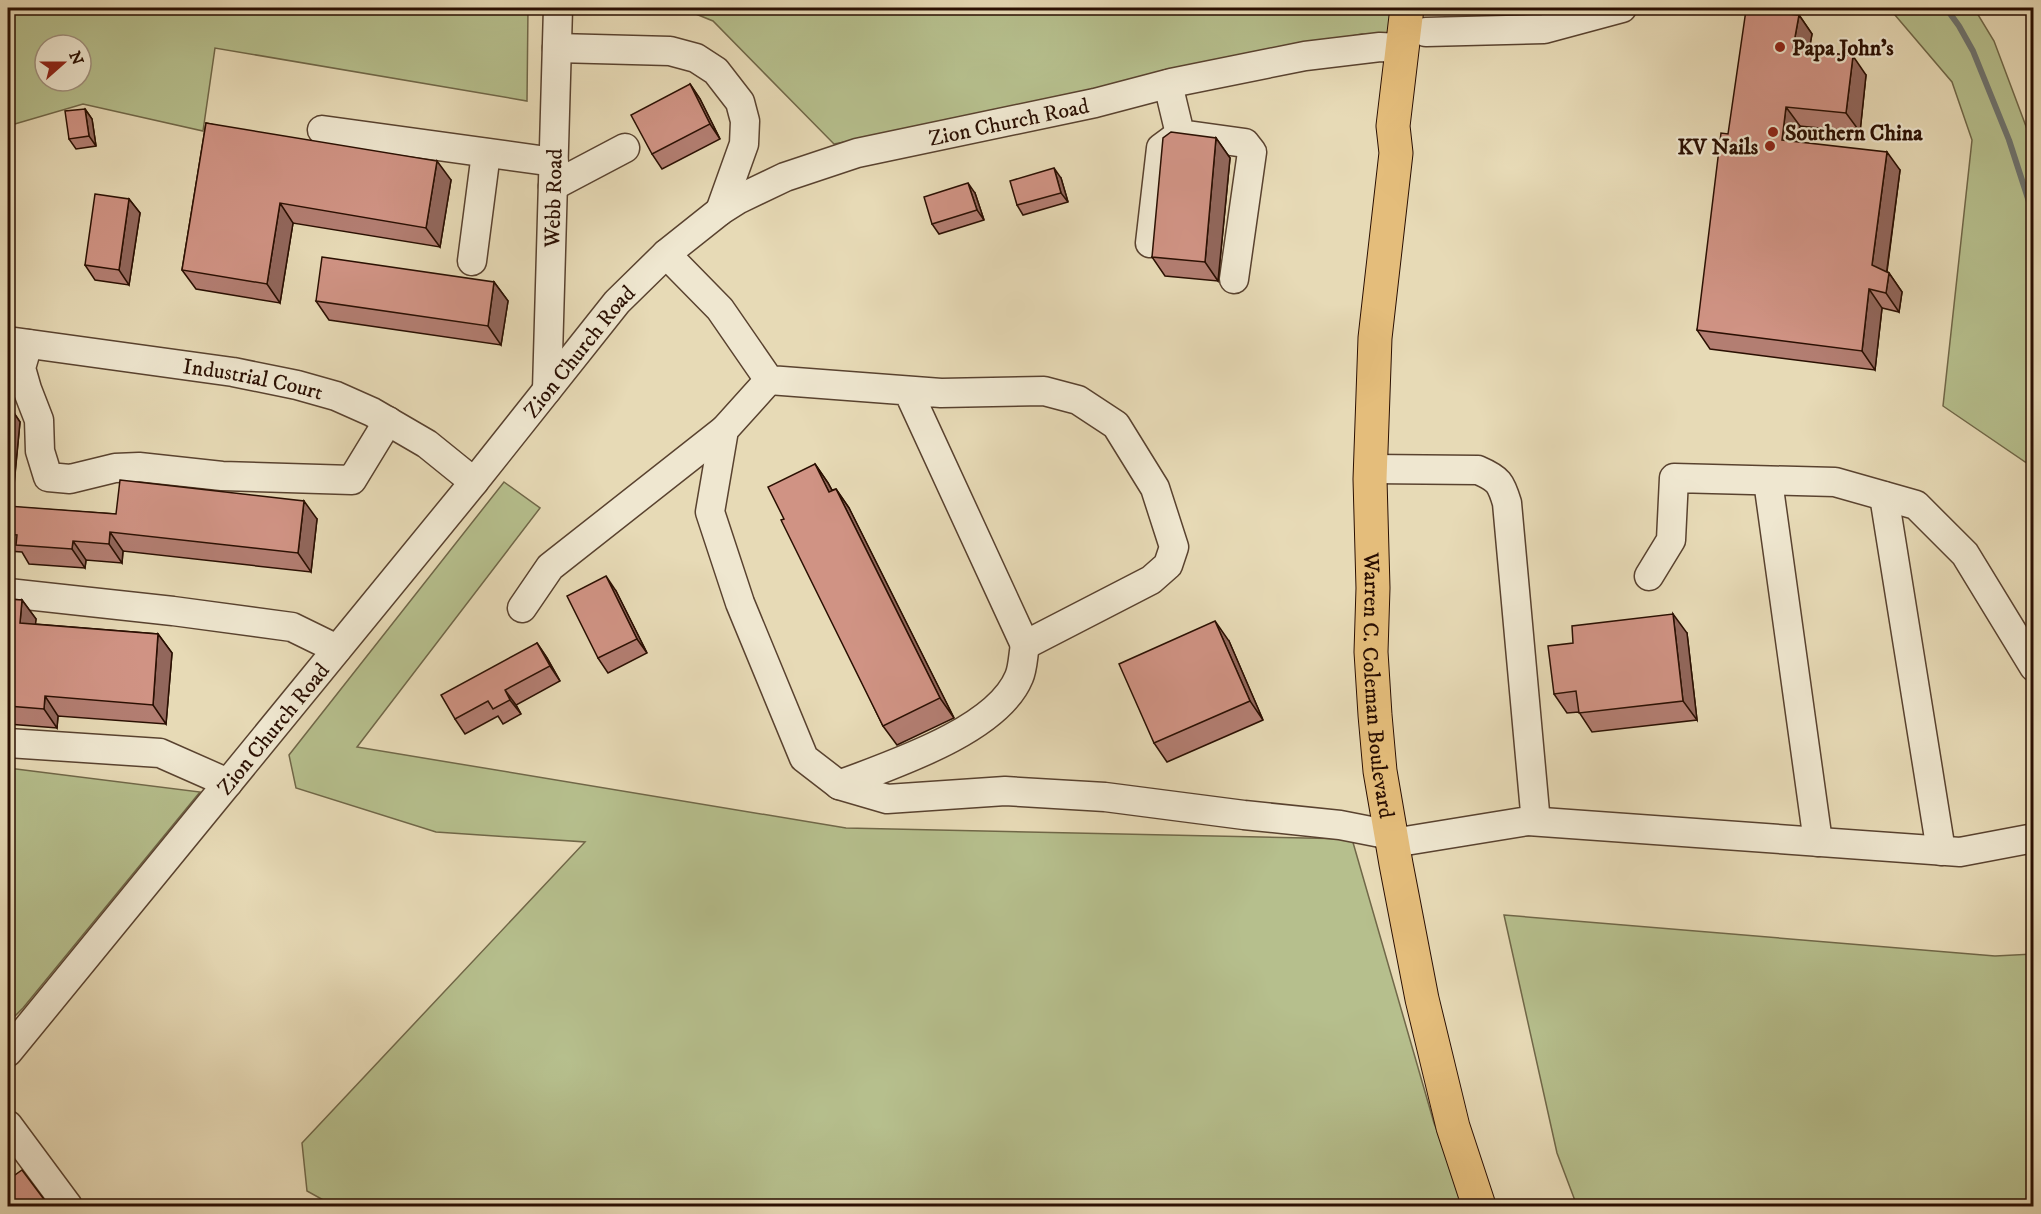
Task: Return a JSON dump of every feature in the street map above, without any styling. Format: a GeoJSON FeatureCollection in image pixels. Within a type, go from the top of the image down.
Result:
{"type":"FeatureCollection","features":[{"type":"Feature","properties":{"kind":"highway","name":"Warren C. Coleman Boulevard"},"geometry":{"type":"LineString","coordinates":[[1416,24],[1393,126],[1396,153],[1375,338],[1371,469],[1373,694],[1380,771],[1422,999],[1453,1127],[1479,1206]]}},
{"type":"Feature","properties":{"kind":"street","name":"Webb Road"},"geometry":{"type":"LineString","coordinates":[[547,390],[558,8]]}},
{"type":"Feature","properties":{"kind":"street","name":"Zion Church Road"},"geometry":{"type":"LineString","coordinates":[[8,1052],[474,482],[617,302],[666,254],[720,211],[739,199],[785,177],[857,153],[1305,56],[1380,47],[1416,24],[1544,29],[1622,8]]}},
{"type":"Feature","properties":{"kind":"street"},"geometry":{"type":"LineString","coordinates":[[557,48],[670,51],[696,58],[716,71],[740,102],[745,121],[744,144],[720,211]]}},
{"type":"Feature","properties":{"kind":"street"},"geometry":{"type":"LineString","coordinates":[[1168,84],[1180,134]]}},
{"type":"Feature","properties":{"kind":"street"},"geometry":{"type":"LineString","coordinates":[[322,130],[486,153],[553,174],[625,148]]}},
{"type":"Feature","properties":{"kind":"street"},"geometry":{"type":"LineString","coordinates":[[1150,243],[1161,147],[1180,134],[1245,143],[1252,152],[1234,279]]}},
{"type":"Feature","properties":{"kind":"street"},"geometry":{"type":"LineString","coordinates":[[472,261],[486,153]]}},
{"type":"Feature","properties":{"kind":"street"},"geometry":{"type":"LineString","coordinates":[[666,254],[720,309],[769,380]]}},
{"type":"Feature","properties":{"kind":"street"},"geometry":{"type":"LineString","coordinates":[[18,342],[21,368],[39,420],[40,451],[48,477],[70,479],[115,468],[139,466],[222,476],[352,480],[387,421]]}},
{"type":"Feature","properties":{"kind":"street","name":"Industrial Court"},"geometry":{"type":"LineString","coordinates":[[18,342],[232,372],[297,385],[336,396],[427,444],[474,482]]}},
{"type":"Feature","properties":{"kind":"street"},"geometry":{"type":"LineString","coordinates":[[769,380],[941,393],[1044,391],[1078,400],[1116,425],[1155,488],[1174,547],[1168,565],[1150,580],[1025,645]]}},
{"type":"Feature","properties":{"kind":"street"},"geometry":{"type":"LineString","coordinates":[[522,608],[550,567],[724,430],[769,380]]}},
{"type":"Feature","properties":{"kind":"street"},"geometry":{"type":"LineString","coordinates":[[839,785],[950,740],[1004,703],[1020,676],[1025,645],[908,391]]}},
{"type":"Feature","properties":{"kind":"street"},"geometry":{"type":"LineString","coordinates":[[724,430],[710,513],[736,592],[804,758],[839,785],[886,799],[1005,791],[1106,797],[1340,825],[1392,839],[1528,821],[1960,852],[2034,838]]}},
{"type":"Feature","properties":{"kind":"street"},"geometry":{"type":"LineString","coordinates":[[1371,469],[1479,470],[1494,477],[1501,485],[1507,503],[1535,812],[1528,821]]}},
{"type":"Feature","properties":{"kind":"street"},"geometry":{"type":"LineString","coordinates":[[1649,576],[1671,540],[1674,478],[1836,482],[1916,505],[1965,554],[2034,667]]}},
{"type":"Feature","properties":{"kind":"street"},"geometry":{"type":"LineString","coordinates":[[1768,481],[1818,842]]}},
{"type":"Feature","properties":{"kind":"street"},"geometry":{"type":"LineString","coordinates":[[1884,496],[1941,851]]}},
{"type":"Feature","properties":{"kind":"street"},"geometry":{"type":"LineString","coordinates":[[8,593],[292,627],[337,649]]}},
{"type":"Feature","properties":{"kind":"street"},"geometry":{"type":"LineString","coordinates":[[8,743],[160,753],[228,783]]}},
{"type":"Feature","properties":{"kind":"street"},"geometry":{"type":"LineString","coordinates":[[8,1125],[68,1206]]}},
{"type":"Feature","properties":{"kind":"green space"},"geometry":{"type":"Polygon","coordinates":[[[8,8],[528,8],[527,101],[215,48],[203,131],[83,104],[8,126],[8,8]]]}},
{"type":"Feature","properties":{"kind":"green space"},"geometry":{"type":"Polygon","coordinates":[[[681,8],[1394,8],[1390,38],[1362,34],[1173,71],[1005,111],[834,144],[713,21],[681,8]]]}},
{"type":"Feature","properties":{"kind":"green space"},"geometry":{"type":"Polygon","coordinates":[[[1889,8],[1974,8],[1994,41],[2033,145],[2033,475],[2028,464],[1943,406],[1972,140],[1952,82],[1889,8]]]}},
{"type":"Feature","properties":{"kind":"green space"},"geometry":{"type":"Polygon","coordinates":[[[504,482],[540,508],[357,747],[846,828],[1352,839],[1434,1123],[1466,1206],[334,1206],[307,1191],[302,1143],[585,842],[436,832],[296,788],[289,755],[504,482]]]}},
{"type":"Feature","properties":{"kind":"green space"},"geometry":{"type":"Polygon","coordinates":[[[8,768],[200,792],[23,1008],[8,1023],[8,768]]]}},
{"type":"Feature","properties":{"kind":"green space"},"geometry":{"type":"Polygon","coordinates":[[[1504,915],[1995,956],[2033,954],[2033,1206],[1577,1206],[1557,1153],[1504,915]]]}},
{"type":"Feature","properties":{"kind":"building"},"geometry":{"type":"Polygon","coordinates":[[[1746,10],[1799,15],[1793,48],[1853,56],[1846,113],[1786,107],[1782,140],[1887,152],[1872,265],[1889,273],[1886,293],[1869,289],[1862,351],[1697,330],[1721,133],[1728,134],[1746,10]]]}},
{"type":"Feature","properties":{"kind":"building"},"geometry":{"type":"Polygon","coordinates":[[[690,84],[710,124],[652,154],[631,115],[690,84]]]}},
{"type":"Feature","properties":{"kind":"building"},"geometry":{"type":"Polygon","coordinates":[[[85,109],[89,136],[69,139],[65,111],[85,109]]]}},
{"type":"Feature","properties":{"kind":"building"},"geometry":{"type":"Polygon","coordinates":[[[206,123],[437,161],[426,228],[280,203],[267,284],[182,270],[206,123]]]}},
{"type":"Feature","properties":{"kind":"building"},"geometry":{"type":"Polygon","coordinates":[[[1171,132],[1216,138],[1205,262],[1152,257],[1163,138],[1171,132]]]}},
{"type":"Feature","properties":{"kind":"building"},"geometry":{"type":"Polygon","coordinates":[[[1054,168],[1061,193],[1017,205],[1010,181],[1054,168]]]}},
{"type":"Feature","properties":{"kind":"building"},"geometry":{"type":"Polygon","coordinates":[[[968,183],[977,210],[932,224],[924,197],[968,183]]]}},
{"type":"Feature","properties":{"kind":"building"},"geometry":{"type":"Polygon","coordinates":[[[95,194],[129,199],[119,270],[85,265],[95,194]]]}},
{"type":"Feature","properties":{"kind":"building"},"geometry":{"type":"Polygon","coordinates":[[[322,257],[494,282],[488,326],[316,301],[322,257]]]}},
{"type":"Feature","properties":{"kind":"building"},"geometry":{"type":"Polygon","coordinates":[[[815,464],[829,492],[836,489],[940,698],[883,726],[781,520],[784,519],[768,487],[815,464]]]}},
{"type":"Feature","properties":{"kind":"building"},"geometry":{"type":"Polygon","coordinates":[[[120,480],[304,501],[298,553],[110,532],[109,544],[73,541],[72,549],[16,545],[17,535],[8,534],[8,506],[116,514],[120,480]]]}},
{"type":"Feature","properties":{"kind":"building"},"geometry":{"type":"Polygon","coordinates":[[[606,576],[637,639],[598,658],[567,596],[606,576]]]}},
{"type":"Feature","properties":{"kind":"building"},"geometry":{"type":"Polygon","coordinates":[[[8,599],[22,600],[20,623],[158,634],[153,705],[45,696],[44,709],[8,706],[8,599]]]}},
{"type":"Feature","properties":{"kind":"building"},"geometry":{"type":"Polygon","coordinates":[[[1673,614],[1683,701],[1579,713],[1576,691],[1554,694],[1548,646],[1573,643],[1572,626],[1673,614]]]}},
{"type":"Feature","properties":{"kind":"building"},"geometry":{"type":"Polygon","coordinates":[[[1215,621],[1250,701],[1154,743],[1119,664],[1215,621]]]}},
{"type":"Feature","properties":{"kind":"building"},"geometry":{"type":"Polygon","coordinates":[[[537,643],[550,666],[505,690],[510,700],[493,709],[488,701],[455,719],[441,695],[537,643]]]}},
{"type":"Feature","properties":{"kind":"building"},"geometry":{"type":"Polygon","coordinates":[[[22,1170],[49,1206],[8,1206],[8,1180],[22,1170]]]}},
{"type":"Feature","properties":{"kind":"waterway"},"geometry":{"type":"LineString","coordinates":[[1946,8],[1973,51],[2009,140],[2034,217]]}},
{"type":"Feature","properties":{"kind":"place","name":"Papa John's"},"geometry":{"type":"Point","coordinates":[1780,47]}},
{"type":"Feature","properties":{"kind":"place","name":"Southern China"},"geometry":{"type":"Point","coordinates":[1773,132]}},
{"type":"Feature","properties":{"kind":"place","name":"KV Nails"},"geometry":{"type":"Point","coordinates":[1770,146]}}]}
